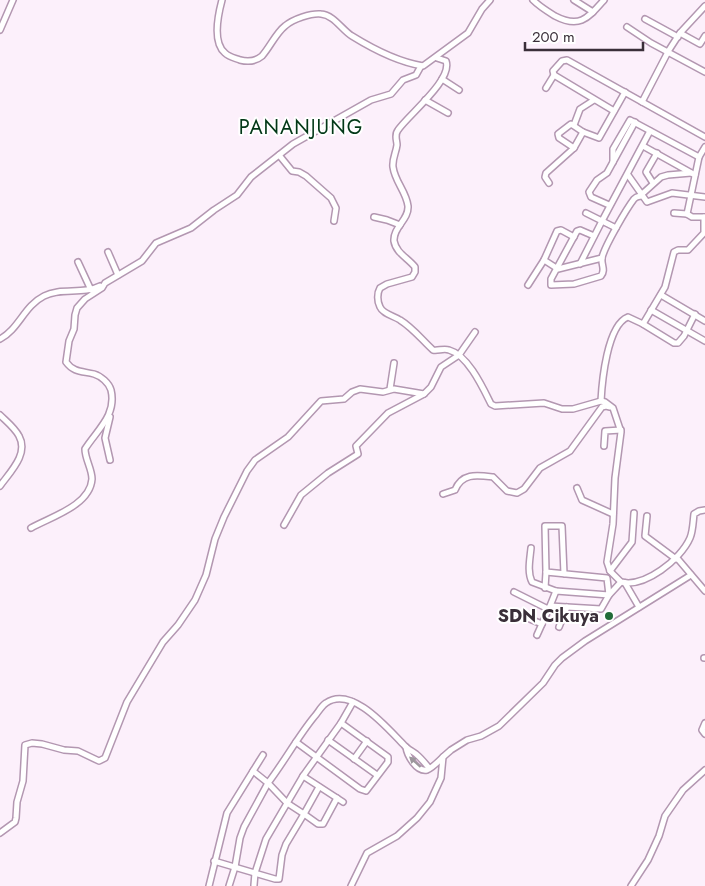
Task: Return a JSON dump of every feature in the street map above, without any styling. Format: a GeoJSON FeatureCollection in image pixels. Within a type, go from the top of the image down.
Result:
{"type":"FeatureCollection","features":[{"type":"Feature","properties":{"kind":"street"},"geometry":{"type":"LineString","coordinates":[[0,30],[13,0]]}},
{"type":"Feature","properties":{"kind":"street"},"geometry":{"type":"LineString","coordinates":[[222,0],[217,30],[220,46],[228,56],[240,60],[257,60],[286,25],[295,20],[320,14],[329,17],[351,35],[375,48],[400,60],[421,66],[425,66],[437,58],[450,45],[468,33],[482,9],[490,0]]}},
{"type":"Feature","properties":{"kind":"street"},"geometry":{"type":"LineString","coordinates":[[533,0],[545,10],[565,21],[571,22],[583,20],[604,0]]}},
{"type":"Feature","properties":{"kind":"street"},"geometry":{"type":"LineString","coordinates":[[574,0],[593,12]]}},
{"type":"Feature","properties":{"kind":"street"},"geometry":{"type":"LineString","coordinates":[[642,102],[679,35],[705,6]]}},
{"type":"Feature","properties":{"kind":"street"},"geometry":{"type":"LineString","coordinates":[[645,19],[703,45],[705,36]]}},
{"type":"Feature","properties":{"kind":"street"},"geometry":{"type":"LineString","coordinates":[[627,27],[705,72]]}},
{"type":"Feature","properties":{"kind":"street"},"geometry":{"type":"LineString","coordinates":[[437,58],[447,62],[448,68],[442,79],[396,134],[394,174],[405,192],[408,213],[400,225],[394,242],[401,255],[415,267],[415,272],[412,277],[387,284],[380,288],[378,293],[379,306],[412,329],[433,350],[449,350],[459,355],[472,370],[491,404],[495,406],[544,403],[562,409],[573,410],[601,401],[613,408],[621,430],[608,565],[610,571],[623,583],[639,607]]}},
{"type":"Feature","properties":{"kind":"street"},"geometry":{"type":"LineString","coordinates":[[546,88],[554,75],[553,71],[562,61],[567,60],[705,137]]}},
{"type":"Feature","properties":{"kind":"street"},"geometry":{"type":"LineString","coordinates":[[0,339],[16,326],[30,306],[45,295],[91,290],[142,261],[156,243],[191,228],[237,195],[250,177],[293,144],[371,100],[390,94],[400,82],[416,75],[421,66]]}},
{"type":"Feature","properties":{"kind":"street"},"geometry":{"type":"LineString","coordinates":[[554,75],[614,111]]}},
{"type":"Feature","properties":{"kind":"street"},"geometry":{"type":"LineString","coordinates":[[442,79],[459,90]]}},
{"type":"Feature","properties":{"kind":"street"},"geometry":{"type":"LineString","coordinates":[[574,148],[558,136],[559,133],[569,124],[599,138],[625,92]]}},
{"type":"Feature","properties":{"kind":"street"},"geometry":{"type":"LineString","coordinates":[[425,100],[448,113]]}},
{"type":"Feature","properties":{"kind":"street"},"geometry":{"type":"LineString","coordinates":[[574,125],[580,109],[594,100]]}},
{"type":"Feature","properties":{"kind":"street"},"geometry":{"type":"LineString","coordinates":[[610,205],[592,197],[589,192],[597,180],[607,173],[635,122],[699,157]]}},
{"type":"Feature","properties":{"kind":"street"},"geometry":{"type":"LineString","coordinates":[[580,264],[650,131]]}},
{"type":"Feature","properties":{"kind":"street"},"geometry":{"type":"LineString","coordinates":[[549,183],[545,177],[546,173],[574,148],[583,132]]}},
{"type":"Feature","properties":{"kind":"street"},"geometry":{"type":"LineString","coordinates":[[642,146],[693,174]]}},
{"type":"Feature","properties":{"kind":"street"},"geometry":{"type":"LineString","coordinates":[[687,214],[693,174],[705,147]]}},
{"type":"Feature","properties":{"kind":"street"},"geometry":{"type":"LineString","coordinates":[[654,183],[646,172],[657,153]]}},
{"type":"Feature","properties":{"kind":"street"},"geometry":{"type":"LineString","coordinates":[[279,155],[292,171],[303,174],[330,198],[336,208],[334,221]]}},
{"type":"Feature","properties":{"kind":"street"},"geometry":{"type":"LineString","coordinates":[[594,236],[578,230],[550,281],[552,285],[574,284],[601,276],[604,268],[602,258],[616,228],[634,199],[661,177],[693,174]]}},
{"type":"Feature","properties":{"kind":"street"},"geometry":{"type":"LineString","coordinates":[[628,176],[645,202],[669,193],[705,197]]}},
{"type":"Feature","properties":{"kind":"street"},"geometry":{"type":"LineString","coordinates":[[586,213],[616,228]]}},
{"type":"Feature","properties":{"kind":"street"},"geometry":{"type":"LineString","coordinates":[[643,324],[665,288],[674,252],[688,250],[704,233],[704,217],[674,214]]}},
{"type":"Feature","properties":{"kind":"street"},"geometry":{"type":"LineString","coordinates":[[374,217],[400,225]]}},
{"type":"Feature","properties":{"kind":"street"},"geometry":{"type":"LineString","coordinates":[[528,285],[544,260],[557,231],[561,230],[574,237]]}},
{"type":"Feature","properties":{"kind":"street"},"geometry":{"type":"LineString","coordinates":[[108,252],[118,275]]}},
{"type":"Feature","properties":{"kind":"street"},"geometry":{"type":"LineString","coordinates":[[544,260],[558,268],[602,258]]}},
{"type":"Feature","properties":{"kind":"street"},"geometry":{"type":"LineString","coordinates":[[78,262],[91,290]]}},
{"type":"Feature","properties":{"kind":"street"},"geometry":{"type":"LineString","coordinates":[[105,283],[102,288],[85,299],[77,308],[66,362],[74,370],[96,375],[106,382],[111,394],[111,412],[105,438],[110,460]]}},
{"type":"Feature","properties":{"kind":"street"},"geometry":{"type":"LineString","coordinates":[[660,295],[705,320]]}},
{"type":"Feature","properties":{"kind":"street"},"geometry":{"type":"LineString","coordinates":[[651,310],[705,341]]}},
{"type":"Feature","properties":{"kind":"street"},"geometry":{"type":"LineString","coordinates":[[601,401],[606,357],[619,324],[628,317],[676,344],[680,342],[687,331],[695,314]]}},
{"type":"Feature","properties":{"kind":"street"},"geometry":{"type":"LineString","coordinates":[[284,525],[301,495],[326,474],[358,454],[356,446],[387,414],[424,394],[431,387],[441,367],[459,355],[475,332]]}},
{"type":"Feature","properties":{"kind":"street"},"geometry":{"type":"LineString","coordinates":[[390,389],[394,363]]}},
{"type":"Feature","properties":{"kind":"street"},"geometry":{"type":"LineString","coordinates":[[0,833],[15,822],[17,802],[23,780],[25,746],[32,743],[42,744],[64,750],[78,751],[99,760],[105,758],[127,702],[164,642],[195,600],[206,575],[224,517],[254,461],[288,437],[321,401],[344,399],[358,389],[383,392],[390,389],[424,394]]}},
{"type":"Feature","properties":{"kind":"street"},"geometry":{"type":"LineString","coordinates":[[443,494],[455,490],[459,481],[468,477],[493,477],[507,490],[517,493],[524,489],[540,468],[570,451],[602,407],[613,408]]}},
{"type":"Feature","properties":{"kind":"street"},"geometry":{"type":"LineString","coordinates":[[31,528],[69,510],[86,493],[92,479],[85,449],[111,412]]}},
{"type":"Feature","properties":{"kind":"street"},"geometry":{"type":"LineString","coordinates":[[0,415],[19,434],[22,453],[0,486]]}},
{"type":"Feature","properties":{"kind":"street"},"geometry":{"type":"LineString","coordinates":[[604,446],[606,431],[621,430]]}},
{"type":"Feature","properties":{"kind":"street"},"geometry":{"type":"LineString","coordinates":[[577,488],[582,500],[613,514]]}},
{"type":"Feature","properties":{"kind":"street"},"geometry":{"type":"LineString","coordinates":[[514,592],[549,607],[601,609],[609,595],[623,583],[654,575],[677,558],[691,536],[694,514],[705,510]]}},
{"type":"Feature","properties":{"kind":"street"},"geometry":{"type":"LineString","coordinates":[[610,571],[632,542],[634,513]]}},
{"type":"Feature","properties":{"kind":"street"},"geometry":{"type":"LineString","coordinates":[[647,516],[645,536],[677,558],[705,592]]}},
{"type":"Feature","properties":{"kind":"street"},"geometry":{"type":"LineString","coordinates":[[545,588],[545,526],[562,526],[564,574]]}},
{"type":"Feature","properties":{"kind":"street"},"geometry":{"type":"LineString","coordinates":[[531,548],[529,572],[532,582],[556,591],[609,595]]}},
{"type":"Feature","properties":{"kind":"street"},"geometry":{"type":"LineString","coordinates":[[546,572],[607,578],[609,595]]}},
{"type":"Feature","properties":{"kind":"street"},"geometry":{"type":"LineString","coordinates":[[229,886],[244,827],[268,783],[324,704],[339,698],[353,702],[392,732],[429,768],[443,758],[450,750],[467,740],[481,736],[499,726],[543,683],[562,658],[585,641],[691,575]]}},
{"type":"Feature","properties":{"kind":"street"},"geometry":{"type":"LineString","coordinates":[[537,635],[556,591]]}},
{"type":"Feature","properties":{"kind":"street"},"geometry":{"type":"LineString","coordinates":[[559,627],[567,607]]}},
{"type":"Feature","properties":{"kind":"street"},"geometry":{"type":"LineString","coordinates":[[515,614],[542,624]]}},
{"type":"Feature","properties":{"kind":"street"},"geometry":{"type":"LineString","coordinates":[[254,885],[255,873],[266,839],[303,776],[341,723],[353,702]]}},
{"type":"Feature","properties":{"kind":"street"},"geometry":{"type":"LineString","coordinates":[[296,742],[363,791],[368,789],[389,761],[388,757],[341,723]]}},
{"type":"Feature","properties":{"kind":"street"},"geometry":{"type":"LineString","coordinates":[[705,723],[702,730],[705,734]]}},
{"type":"Feature","properties":{"kind":"street"},"geometry":{"type":"LineString","coordinates":[[328,740],[377,776]]}},
{"type":"Feature","properties":{"kind":"street"},"geometry":{"type":"LineString","coordinates":[[354,759],[367,742]]}},
{"type":"Feature","properties":{"kind":"street"},"geometry":{"type":"LineString","coordinates":[[208,886],[227,812],[263,755]]}},
{"type":"Feature","properties":{"kind":"street"},"geometry":{"type":"LineString","coordinates":[[351,886],[367,853],[397,836],[417,818],[430,802],[441,778],[443,758]]}},
{"type":"Feature","properties":{"kind":"street"},"geometry":{"type":"LineString","coordinates":[[253,770],[287,804],[318,824],[323,824],[337,798]]}},
{"type":"Feature","properties":{"kind":"street"},"geometry":{"type":"LineString","coordinates":[[631,886],[648,860],[659,836],[664,816],[683,790],[705,770]]}},
{"type":"Feature","properties":{"kind":"street"},"geometry":{"type":"LineString","coordinates":[[303,776],[342,802]]}},
{"type":"Feature","properties":{"kind":"street"},"geometry":{"type":"LineString","coordinates":[[214,861],[279,879],[282,855],[286,844],[319,787]]}},
{"type":"Feature","properties":{"kind":"place","name":"SDN Cikuya"},"geometry":{"type":"Point","coordinates":[609,616]}},
{"type":"Feature","properties":{"kind":"district","name":"PANANJUNG"},"geometry":{"type":"Point","coordinates":[301,127]}}]}
